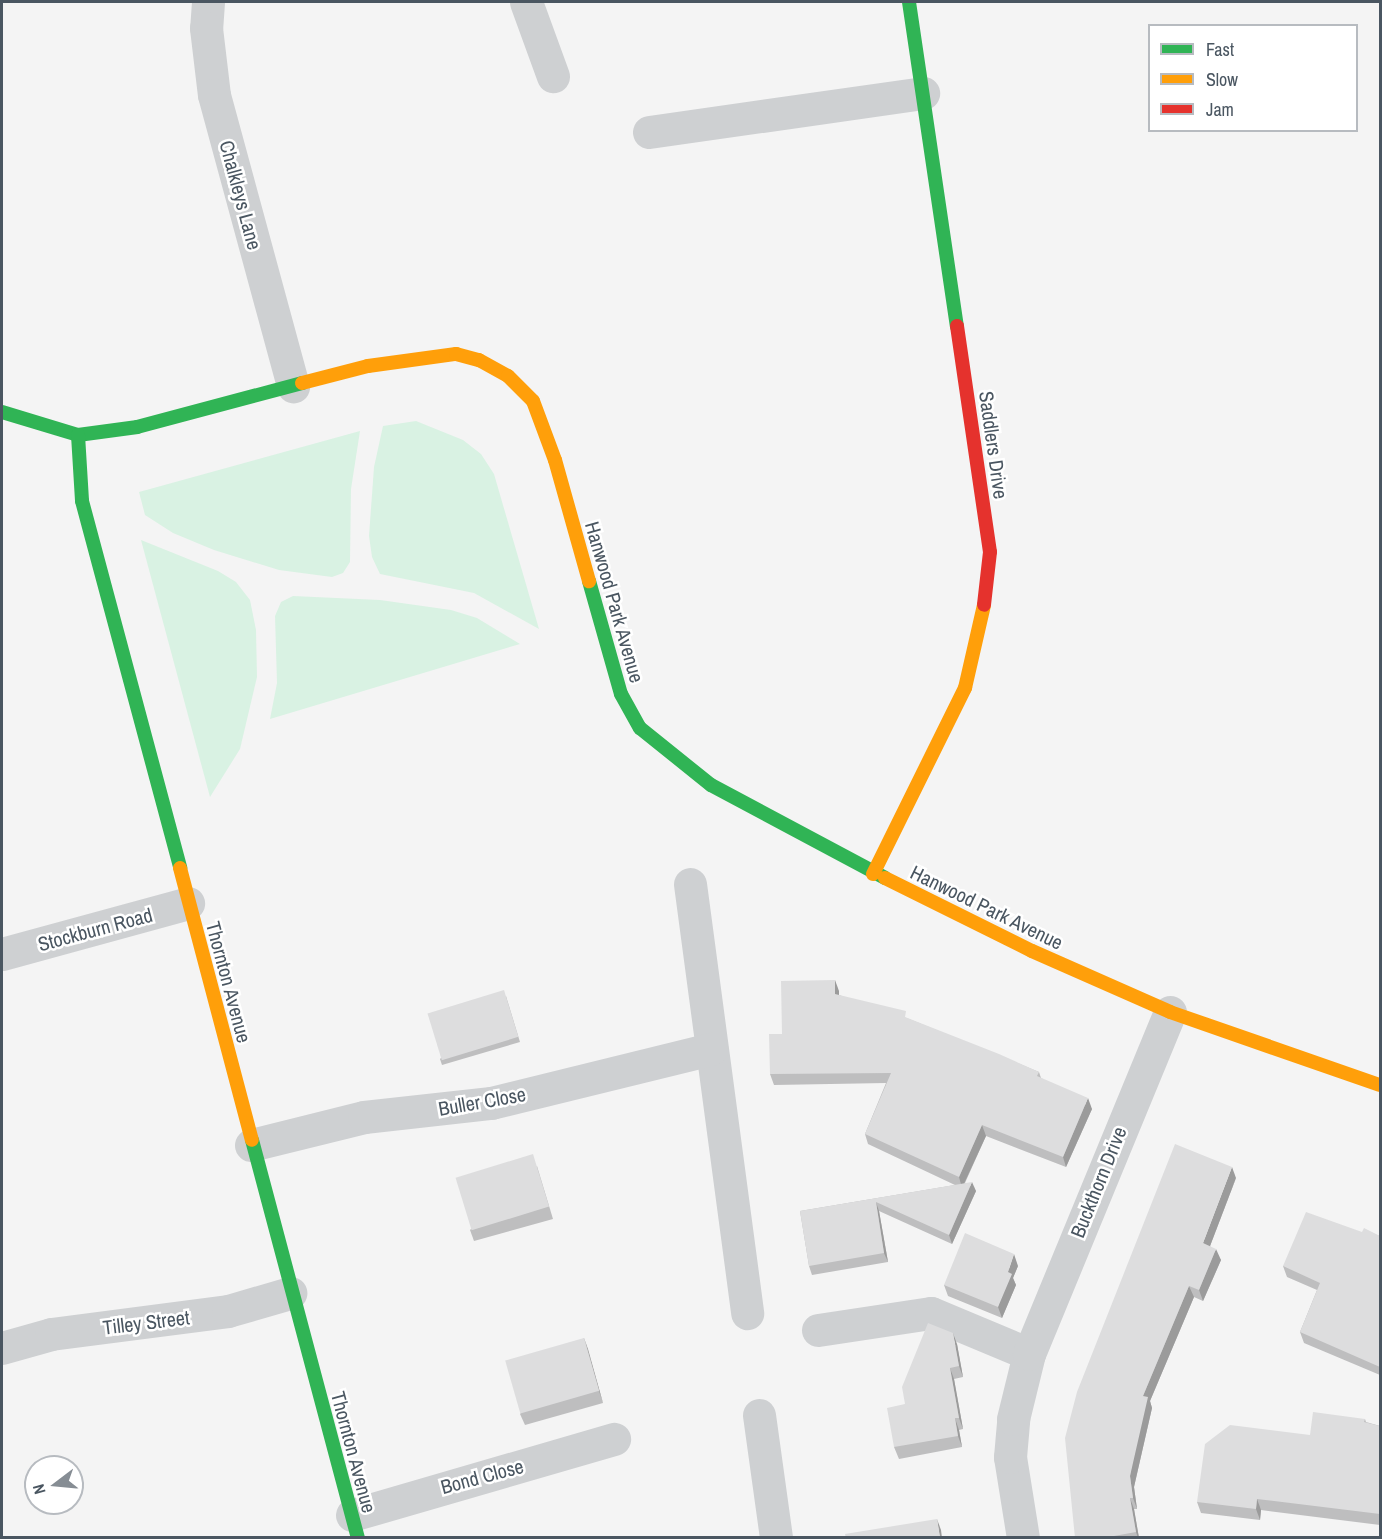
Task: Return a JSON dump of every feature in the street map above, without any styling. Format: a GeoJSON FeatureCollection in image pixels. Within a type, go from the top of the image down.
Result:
{"type":"FeatureCollection","features":[{"type":"Feature","properties":{"kind":"street","name":"Chalkleys Lane"},"geometry":{"type":"LineString","coordinates":[[208,2],[206,28],[214,95],[293,386]]}},
{"type":"Feature","properties":{"kind":"street"},"geometry":{"type":"LineString","coordinates":[[526,2],[553,76]]}},
{"type":"Feature","properties":{"kind":"street","name":"Saddlers Drive"},"geometry":{"type":"LineString","coordinates":[[873,874],[965,688],[983,611],[990,552],[909,2]]}},
{"type":"Feature","properties":{"kind":"street"},"geometry":{"type":"LineString","coordinates":[[649,132],[922,93]]}},
{"type":"Feature","properties":{"kind":"street","name":"Hanwood Park Avenue"},"geometry":{"type":"LineString","coordinates":[[2,412],[78,435],[136,427],[293,386],[431,355],[456,354],[479,360],[507,376],[533,401],[555,460],[621,694],[640,729],[711,785],[873,874],[1032,951],[1170,1012],[1380,1085]]}},
{"type":"Feature","properties":{"kind":"street","name":"Thornton Avenue"},"geometry":{"type":"LineString","coordinates":[[78,435],[82,501],[290,1293],[355,1526]]}},
{"type":"Feature","properties":{"kind":"street"},"geometry":{"type":"LineString","coordinates":[[690,884],[747,1313]]}},
{"type":"Feature","properties":{"kind":"street","name":"Stockburn Road"},"geometry":{"type":"LineString","coordinates":[[2,954],[188,903]]}},
{"type":"Feature","properties":{"kind":"street","name":"Buckthorn Drive"},"geometry":{"type":"LineString","coordinates":[[1023,1538],[1010,1457],[1012,1419],[1029,1354],[1170,1012]]}},
{"type":"Feature","properties":{"kind":"street","name":"Buller Close"},"geometry":{"type":"LineString","coordinates":[[251,1144],[364,1117],[491,1103],[711,1049]]}},
{"type":"Feature","properties":{"kind":"street","name":"Tilley Street"},"geometry":{"type":"LineString","coordinates":[[2,1348],[51,1334],[228,1311],[290,1293]]}},
{"type":"Feature","properties":{"kind":"street"},"geometry":{"type":"LineString","coordinates":[[818,1330],[931,1313],[1029,1354]]}},
{"type":"Feature","properties":{"kind":"street"},"geometry":{"type":"LineString","coordinates":[[759,1415],[776,1538]]}},
{"type":"Feature","properties":{"kind":"street","name":"Bond Close"},"geometry":{"type":"LineString","coordinates":[[355,1526],[614,1439]]}},
{"type":"Feature","properties":{"kind":"green space"},"geometry":{"type":"Polygon","coordinates":[[[416,421],[463,440],[481,454],[494,474],[539,629],[474,593],[380,574],[372,557],[369,536],[374,467],[383,426],[416,421]]]}},
{"type":"Feature","properties":{"kind":"green space"},"geometry":{"type":"Polygon","coordinates":[[[360,431],[351,489],[350,562],[343,573],[332,577],[279,570],[214,550],[173,533],[145,515],[139,492],[360,431]]]}},
{"type":"Feature","properties":{"kind":"green space"},"geometry":{"type":"Polygon","coordinates":[[[141,540],[218,571],[236,582],[250,600],[256,630],[257,677],[240,749],[210,797],[141,540]]]}},
{"type":"Feature","properties":{"kind":"green space"},"geometry":{"type":"Polygon","coordinates":[[[293,596],[380,600],[451,610],[477,618],[520,644],[270,719],[277,683],[275,616],[281,602],[293,596]]]}},
{"type":"Feature","properties":{"kind":"building"},"geometry":{"type":"Polygon","coordinates":[[[835,980],[835,994],[906,1011],[905,1017],[999,1054],[1039,1072],[1037,1076],[1088,1098],[1063,1157],[982,1125],[959,1177],[865,1134],[891,1073],[770,1074],[769,1034],[782,1034],[781,981],[835,980]]]}},
{"type":"Feature","properties":{"kind":"building"},"geometry":{"type":"Polygon","coordinates":[[[504,990],[518,1037],[442,1060],[427,1013],[504,990]]]}},
{"type":"Feature","properties":{"kind":"building"},"geometry":{"type":"Polygon","coordinates":[[[1175,1144],[1232,1167],[1203,1243],[1216,1249],[1199,1290],[1189,1286],[1143,1396],[1148,1397],[1130,1476],[1133,1498],[1130,1498],[1136,1532],[1103,1538],[1075,1538],[1065,1438],[1077,1392],[1175,1144]]]}},
{"type":"Feature","properties":{"kind":"building"},"geometry":{"type":"Polygon","coordinates":[[[533,1154],[549,1207],[472,1230],[456,1178],[533,1154]]]}},
{"type":"Feature","properties":{"kind":"building"},"geometry":{"type":"Polygon","coordinates":[[[972,1182],[949,1235],[876,1202],[884,1253],[809,1266],[800,1211],[972,1182]]]}},
{"type":"Feature","properties":{"kind":"building"},"geometry":{"type":"Polygon","coordinates":[[[1306,1212],[1362,1232],[1364,1228],[1380,1236],[1380,1367],[1300,1332],[1320,1283],[1283,1266],[1306,1212]]]}},
{"type":"Feature","properties":{"kind":"building"},"geometry":{"type":"Polygon","coordinates":[[[965,1233],[1014,1254],[1008,1272],[1012,1274],[998,1307],[944,1285],[965,1233]]]}},
{"type":"Feature","properties":{"kind":"building"},"geometry":{"type":"Polygon","coordinates":[[[928,1323],[953,1333],[959,1366],[950,1368],[959,1418],[955,1418],[958,1436],[894,1447],[887,1408],[905,1404],[902,1387],[928,1323]]]}},
{"type":"Feature","properties":{"kind":"building"},"geometry":{"type":"Polygon","coordinates":[[[584,1338],[599,1391],[520,1413],[505,1361],[584,1338]]]}},
{"type":"Feature","properties":{"kind":"building"},"geometry":{"type":"Polygon","coordinates":[[[1313,1412],[1365,1419],[1364,1422],[1380,1426],[1380,1514],[1257,1499],[1256,1509],[1197,1502],[1205,1444],[1230,1425],[1310,1435],[1313,1412]]]}},
{"type":"Feature","properties":{"kind":"building"},"geometry":{"type":"Polygon","coordinates":[[[937,1519],[940,1538],[846,1538],[845,1534],[937,1519]]]}},
{"type":"Feature","properties":{"kind":"traffic: fast"},"geometry":{"type":"LineString","coordinates":[[909,2],[957,326]]}},
{"type":"Feature","properties":{"kind":"traffic: fast"},"geometry":{"type":"LineString","coordinates":[[2,412],[78,435],[137,427],[302,383]]}},
{"type":"Feature","properties":{"kind":"traffic: fast"},"geometry":{"type":"LineString","coordinates":[[78,435],[82,501],[180,868]]}},
{"type":"Feature","properties":{"kind":"traffic: fast"},"geometry":{"type":"LineString","coordinates":[[589,581],[621,694],[640,728],[711,785],[885,878]]}},
{"type":"Feature","properties":{"kind":"traffic: fast"},"geometry":{"type":"LineString","coordinates":[[252,1140],[358,1538]]}},
{"type":"Feature","properties":{"kind":"traffic: slow"},"geometry":{"type":"LineString","coordinates":[[302,383],[368,366],[456,354],[479,360],[508,376],[533,401],[555,460],[589,581]]}},
{"type":"Feature","properties":{"kind":"traffic: slow"},"geometry":{"type":"LineString","coordinates":[[873,874],[965,688],[984,605]]}},
{"type":"Feature","properties":{"kind":"traffic: slow"},"geometry":{"type":"LineString","coordinates":[[180,868],[252,1140]]}},
{"type":"Feature","properties":{"kind":"traffic: slow"},"geometry":{"type":"LineString","coordinates":[[885,878],[1032,951],[1170,1012],[1380,1085]]}},
{"type":"Feature","properties":{"kind":"traffic: jam"},"geometry":{"type":"LineString","coordinates":[[957,326],[990,552],[984,605]]}}]}
